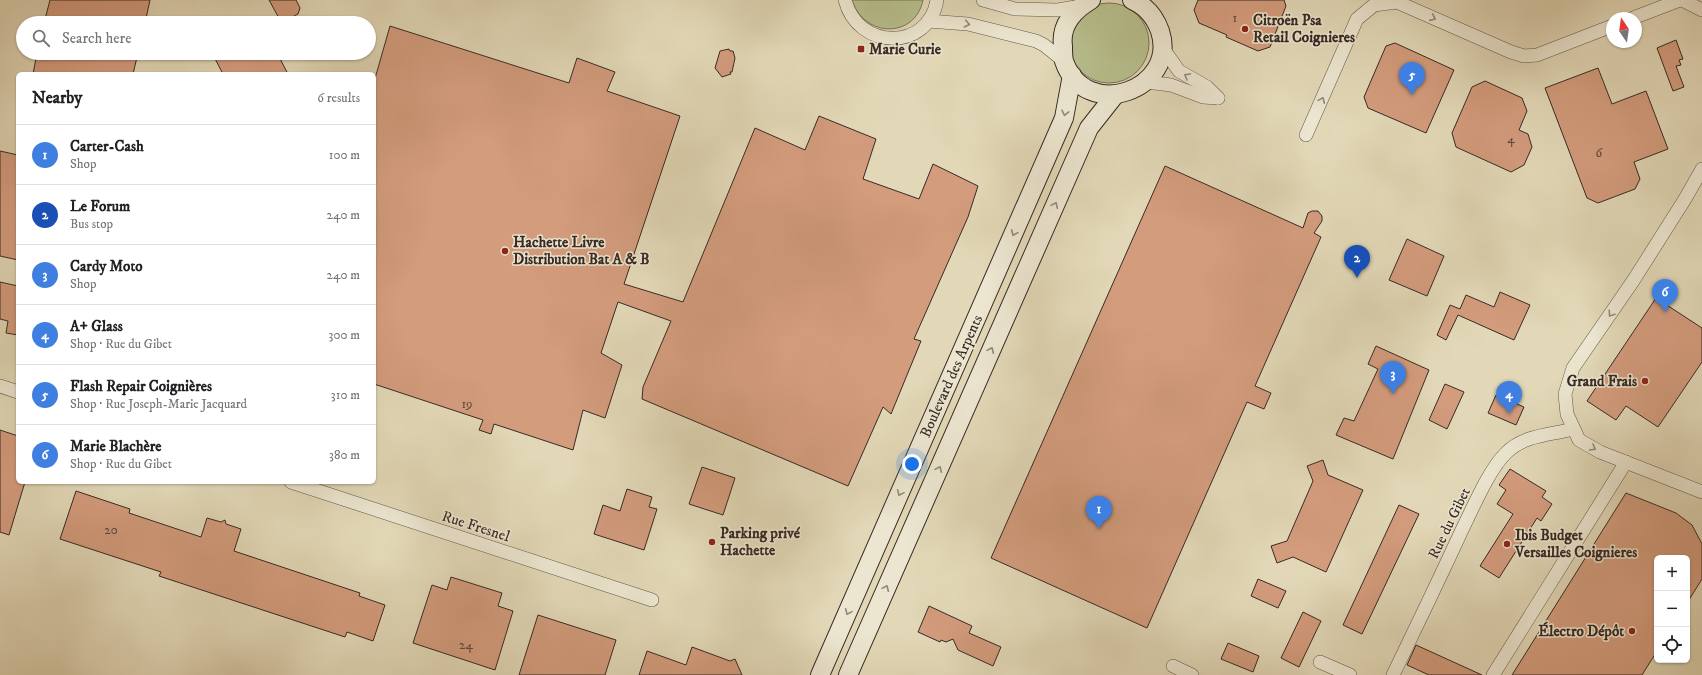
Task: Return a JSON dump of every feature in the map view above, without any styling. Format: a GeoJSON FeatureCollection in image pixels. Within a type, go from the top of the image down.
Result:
{"type":"FeatureCollection","features":[{"type":"Feature","properties":{"kind":"street"},"geometry":{"type":"LineString","coordinates":[[845,0],[847,11],[856,24],[869,34],[885,39],[901,38],[916,32],[928,21],[936,7],[937,0]]}},
{"type":"Feature","properties":{"kind":"street"},"geometry":{"type":"LineString","coordinates":[[983,0],[1015,9],[1058,10],[1085,3]]}},
{"type":"Feature","properties":{"kind":"street"},"geometry":{"type":"LineString","coordinates":[[928,21],[968,24],[1036,41],[1044,45],[1068,68],[1082,85],[1094,92],[1105,95],[1115,95],[1131,91],[1146,82],[1153,73],[1159,61],[1162,47],[1161,35],[1151,7],[1132,0]]}},
{"type":"Feature","properties":{"kind":"street"},"geometry":{"type":"LineString","coordinates":[[1642,15],[1681,0],[1702,10]]}},
{"type":"Feature","properties":{"kind":"street"},"geometry":{"type":"LineString","coordinates":[[1306,135],[1357,19],[1374,5],[1397,2],[1511,52],[1524,56],[1537,55],[1606,28]]}},
{"type":"Feature","properties":{"kind":"street","name":"Boulevard des Arpents"},"geometry":{"type":"LineString","coordinates":[[820,675],[1064,118],[1068,68],[1062,40],[1066,26],[1072,15],[1085,3]]}},
{"type":"Feature","properties":{"kind":"street"},"geometry":{"type":"LineString","coordinates":[[1146,82],[1171,86],[1203,97],[1218,98],[1207,87],[1179,71],[1162,47]]}},
{"type":"Feature","properties":{"kind":"street","name":"Boulevard des Arpents"},"geometry":{"type":"LineString","coordinates":[[848,675],[1089,128],[1115,95]]}},
{"type":"Feature","properties":{"kind":"street"},"geometry":{"type":"LineString","coordinates":[[1702,169],[1686,199],[1633,281],[1573,368],[1565,394],[1567,414],[1579,440],[1600,452],[1702,492]]}},
{"type":"Feature","properties":{"kind":"street"},"geometry":{"type":"LineString","coordinates":[[0,386],[16,391]]}},
{"type":"Feature","properties":{"kind":"street","name":"Rue du Gibet"},"geometry":{"type":"LineString","coordinates":[[1393,675],[1470,513],[1494,467],[1506,452],[1521,442],[1536,437],[1573,429]]}},
{"type":"Feature","properties":{"kind":"street"},"geometry":{"type":"LineString","coordinates":[[1493,675],[1626,462]]}},
{"type":"Feature","properties":{"kind":"street","name":"Rue Fresnel"},"geometry":{"type":"LineString","coordinates":[[297,484],[652,600]]}},
{"type":"Feature","properties":{"kind":"street"},"geometry":{"type":"LineString","coordinates":[[1320,662],[1350,675]]}},
{"type":"Feature","properties":{"kind":"street"},"geometry":{"type":"LineString","coordinates":[[1173,666],[1192,675]]}},
{"type":"Feature","properties":{"kind":"green space"},"geometry":{"type":"Polygon","coordinates":[[[852,0],[923,0],[918,13],[910,22],[900,27],[889,29],[878,27],[867,22],[858,13],[852,0]]]}},
{"type":"Feature","properties":{"kind":"green space"},"geometry":{"type":"Polygon","coordinates":[[[1109,3],[1124,6],[1137,15],[1146,28],[1149,43],[1146,58],[1137,71],[1124,80],[1109,83],[1094,80],[1081,71],[1072,58],[1069,43],[1072,28],[1081,15],[1094,6],[1109,3]]]}},
{"type":"Feature","properties":{"kind":"building"},"geometry":{"type":"Polygon","coordinates":[[[50,0],[150,0],[147,16],[46,16],[50,0]]]}},
{"type":"Feature","properties":{"kind":"building"},"geometry":{"type":"Polygon","coordinates":[[[269,0],[296,0],[300,8],[298,14],[294,16],[278,16],[269,0]]]}},
{"type":"Feature","properties":{"kind":"building","name":"Citroën Psa Retail Coignieres"},"geometry":{"type":"Polygon","coordinates":[[[1198,0],[1284,0],[1286,6],[1270,47],[1258,51],[1199,23],[1194,10],[1198,0]]]}},
{"type":"Feature","properties":{"kind":"building","name":"Hachette Livre Distribution Bat A & B"},"geometry":{"type":"Polygon","coordinates":[[[390,26],[569,83],[577,58],[615,72],[607,91],[680,116],[624,284],[683,302],[755,128],[805,150],[819,116],[876,139],[863,179],[919,199],[933,164],[978,186],[968,217],[914,339],[921,341],[891,414],[883,407],[848,486],[642,399],[643,387],[671,321],[618,302],[601,353],[622,365],[605,418],[583,410],[573,450],[494,424],[491,434],[479,430],[483,420],[376,385],[376,75],[390,26]]]}},
{"type":"Feature","properties":{"kind":"building"},"geometry":{"type":"Polygon","coordinates":[[[1676,40],[1683,59],[1679,60],[1681,65],[1676,66],[1684,87],[1673,91],[1657,48],[1676,40]]]}},
{"type":"Feature","properties":{"kind":"building"},"geometry":{"type":"Polygon","coordinates":[[[1395,43],[1454,70],[1426,133],[1368,108],[1364,97],[1386,46],[1395,43]]]}},
{"type":"Feature","properties":{"kind":"building"},"geometry":{"type":"Polygon","coordinates":[[[729,49],[730,51],[733,51],[735,58],[732,72],[730,72],[731,74],[722,77],[715,68],[720,51],[729,49]]]}},
{"type":"Feature","properties":{"kind":"building"},"geometry":{"type":"Polygon","coordinates":[[[36,60],[136,60],[133,72],[33,72],[36,60]]]}},
{"type":"Feature","properties":{"kind":"building"},"geometry":{"type":"Polygon","coordinates":[[[216,60],[281,60],[287,72],[222,72],[216,60]]]}},
{"type":"Feature","properties":{"kind":"building"},"geometry":{"type":"Polygon","coordinates":[[[1598,68],[1612,104],[1646,91],[1668,149],[1634,162],[1640,179],[1635,189],[1598,203],[1587,198],[1545,88],[1598,68]]]}},
{"type":"Feature","properties":{"kind":"building"},"geometry":{"type":"Polygon","coordinates":[[[1485,81],[1522,98],[1527,111],[1519,130],[1528,134],[1532,147],[1524,165],[1511,172],[1456,147],[1452,133],[1472,87],[1485,81]]]}},
{"type":"Feature","properties":{"kind":"building"},"geometry":{"type":"Polygon","coordinates":[[[0,151],[16,155],[16,260],[0,256],[0,151]]]}},
{"type":"Feature","properties":{"kind":"building"},"geometry":{"type":"Polygon","coordinates":[[[1165,166],[1303,228],[1308,213],[1312,211],[1318,211],[1322,216],[1322,221],[1314,233],[1321,237],[1255,386],[1271,393],[1264,409],[1247,402],[1147,628],[991,558],[1165,166]]]}},
{"type":"Feature","properties":{"kind":"building"},"geometry":{"type":"Polygon","coordinates":[[[1407,239],[1444,256],[1427,296],[1389,280],[1407,239]]]}},
{"type":"Feature","properties":{"kind":"building"},"geometry":{"type":"Polygon","coordinates":[[[0,282],[16,286],[16,335],[6,333],[8,321],[0,319],[0,282]]]}},
{"type":"Feature","properties":{"kind":"building"},"geometry":{"type":"Polygon","coordinates":[[[1500,292],[1530,305],[1514,340],[1458,315],[1446,340],[1437,335],[1450,305],[1460,309],[1466,295],[1494,307],[1500,292]]]}},
{"type":"Feature","properties":{"kind":"building","name":"Grand Frais"},"geometry":{"type":"Polygon","coordinates":[[[1656,298],[1702,328],[1702,362],[1658,427],[1626,406],[1616,420],[1587,401],[1656,298]]]}},
{"type":"Feature","properties":{"kind":"building"},"geometry":{"type":"Polygon","coordinates":[[[1376,346],[1429,370],[1393,459],[1336,435],[1344,418],[1354,421],[1378,369],[1368,364],[1376,346]]]}},
{"type":"Feature","properties":{"kind":"building"},"geometry":{"type":"Polygon","coordinates":[[[1445,384],[1464,392],[1447,429],[1429,420],[1445,384]]]}},
{"type":"Feature","properties":{"kind":"building"},"geometry":{"type":"Polygon","coordinates":[[[1496,395],[1524,407],[1516,425],[1488,413],[1496,395]]]}},
{"type":"Feature","properties":{"kind":"building"},"geometry":{"type":"Polygon","coordinates":[[[0,430],[16,435],[16,484],[24,484],[9,535],[0,532],[0,430]]]}},
{"type":"Feature","properties":{"kind":"building"},"geometry":{"type":"Polygon","coordinates":[[[1323,460],[1328,475],[1363,490],[1326,572],[1293,557],[1277,563],[1271,546],[1287,541],[1313,481],[1307,466],[1323,460]]]}},
{"type":"Feature","properties":{"kind":"building"},"geometry":{"type":"Polygon","coordinates":[[[702,467],[735,478],[723,515],[689,504],[702,467]]]}},
{"type":"Feature","properties":{"kind":"building","name":"Ibis Budget Versailles Coignieres"},"geometry":{"type":"Polygon","coordinates":[[[1510,469],[1546,491],[1542,497],[1552,504],[1541,521],[1537,518],[1499,578],[1480,566],[1513,514],[1497,504],[1506,490],[1499,485],[1510,469]]]}},
{"type":"Feature","properties":{"kind":"building"},"geometry":{"type":"Polygon","coordinates":[[[627,489],[652,497],[649,507],[657,509],[644,550],[594,534],[603,505],[620,511],[627,489]]]}},
{"type":"Feature","properties":{"kind":"building"},"geometry":{"type":"Polygon","coordinates":[[[76,491],[130,509],[129,513],[201,537],[207,518],[221,522],[225,520],[226,524],[241,529],[234,551],[360,593],[359,596],[385,605],[373,641],[347,632],[345,637],[159,576],[161,572],[60,539],[76,491]]]}},
{"type":"Feature","properties":{"kind":"building"},"geometry":{"type":"Polygon","coordinates":[[[1626,493],[1676,513],[1692,525],[1702,544],[1702,579],[1690,598],[1690,555],[1654,555],[1654,656],[1642,675],[1512,675],[1626,493]]]}},
{"type":"Feature","properties":{"kind":"building"},"geometry":{"type":"Polygon","coordinates":[[[1399,505],[1419,514],[1362,634],[1343,625],[1399,505]]]}},
{"type":"Feature","properties":{"kind":"building"},"geometry":{"type":"Polygon","coordinates":[[[451,577],[502,593],[498,606],[513,611],[495,670],[413,643],[432,585],[447,590],[451,577]]]}},
{"type":"Feature","properties":{"kind":"building"},"geometry":{"type":"Polygon","coordinates":[[[1258,579],[1286,591],[1278,608],[1251,596],[1258,579]]]}},
{"type":"Feature","properties":{"kind":"building"},"geometry":{"type":"Polygon","coordinates":[[[929,606],[972,626],[969,633],[1001,647],[993,666],[958,650],[953,639],[946,642],[941,640],[940,642],[918,632],[929,606]]]}},
{"type":"Feature","properties":{"kind":"building"},"geometry":{"type":"Polygon","coordinates":[[[1303,612],[1321,621],[1299,667],[1281,658],[1303,612]]]}},
{"type":"Feature","properties":{"kind":"building"},"geometry":{"type":"Polygon","coordinates":[[[538,615],[616,640],[605,675],[519,675],[538,615]]]}},
{"type":"Feature","properties":{"kind":"building"},"geometry":{"type":"Polygon","coordinates":[[[1228,643],[1259,656],[1253,672],[1221,659],[1228,643]]]}},
{"type":"Feature","properties":{"kind":"building"},"geometry":{"type":"Polygon","coordinates":[[[1416,645],[1482,675],[1429,675],[1407,665],[1416,645]]]}},
{"type":"Feature","properties":{"kind":"building"},"geometry":{"type":"Polygon","coordinates":[[[692,647],[730,661],[735,659],[742,675],[639,675],[647,651],[686,665],[692,647]]]}},
{"type":"Feature","properties":{"kind":"place","name":"Citroën Psa Retail Coignieres"},"geometry":{"type":"Point","coordinates":[1245,29]}},
{"type":"Feature","properties":{"kind":"place","name":"Marie Curie"},"geometry":{"type":"Point","coordinates":[861,49]}},
{"type":"Feature","properties":{"kind":"place","name":"Flash Repair Coignières"},"geometry":{"type":"Point","coordinates":[1412,95]}},
{"type":"Feature","properties":{"kind":"place","name":"Hachette Livre Distribution Bat A & B"},"geometry":{"type":"Point","coordinates":[505,251]}},
{"type":"Feature","properties":{"kind":"place","name":"Le Forum"},"geometry":{"type":"Point","coordinates":[1357,278]}},
{"type":"Feature","properties":{"kind":"place","name":"Marie Blachère"},"geometry":{"type":"Point","coordinates":[1665,312]}},
{"type":"Feature","properties":{"kind":"place","name":"Grand Frais"},"geometry":{"type":"Point","coordinates":[1645,381]}},
{"type":"Feature","properties":{"kind":"place","name":"Cardy Moto"},"geometry":{"type":"Point","coordinates":[1393,394]}},
{"type":"Feature","properties":{"kind":"place","name":"A+ Glass"},"geometry":{"type":"Point","coordinates":[1509,414]}},
{"type":"Feature","properties":{"kind":"place","name":"Carter-Cash"},"geometry":{"type":"Point","coordinates":[1099,529]}},
{"type":"Feature","properties":{"kind":"place","name":"Parking privé Hachette"},"geometry":{"type":"Point","coordinates":[712,542]}},
{"type":"Feature","properties":{"kind":"place","name":"Ibis Budget Versailles Coignieres"},"geometry":{"type":"Point","coordinates":[1507,544]}},
{"type":"Feature","properties":{"kind":"place","name":"Électro Dépôt"},"geometry":{"type":"Point","coordinates":[1632,631]}}]}
